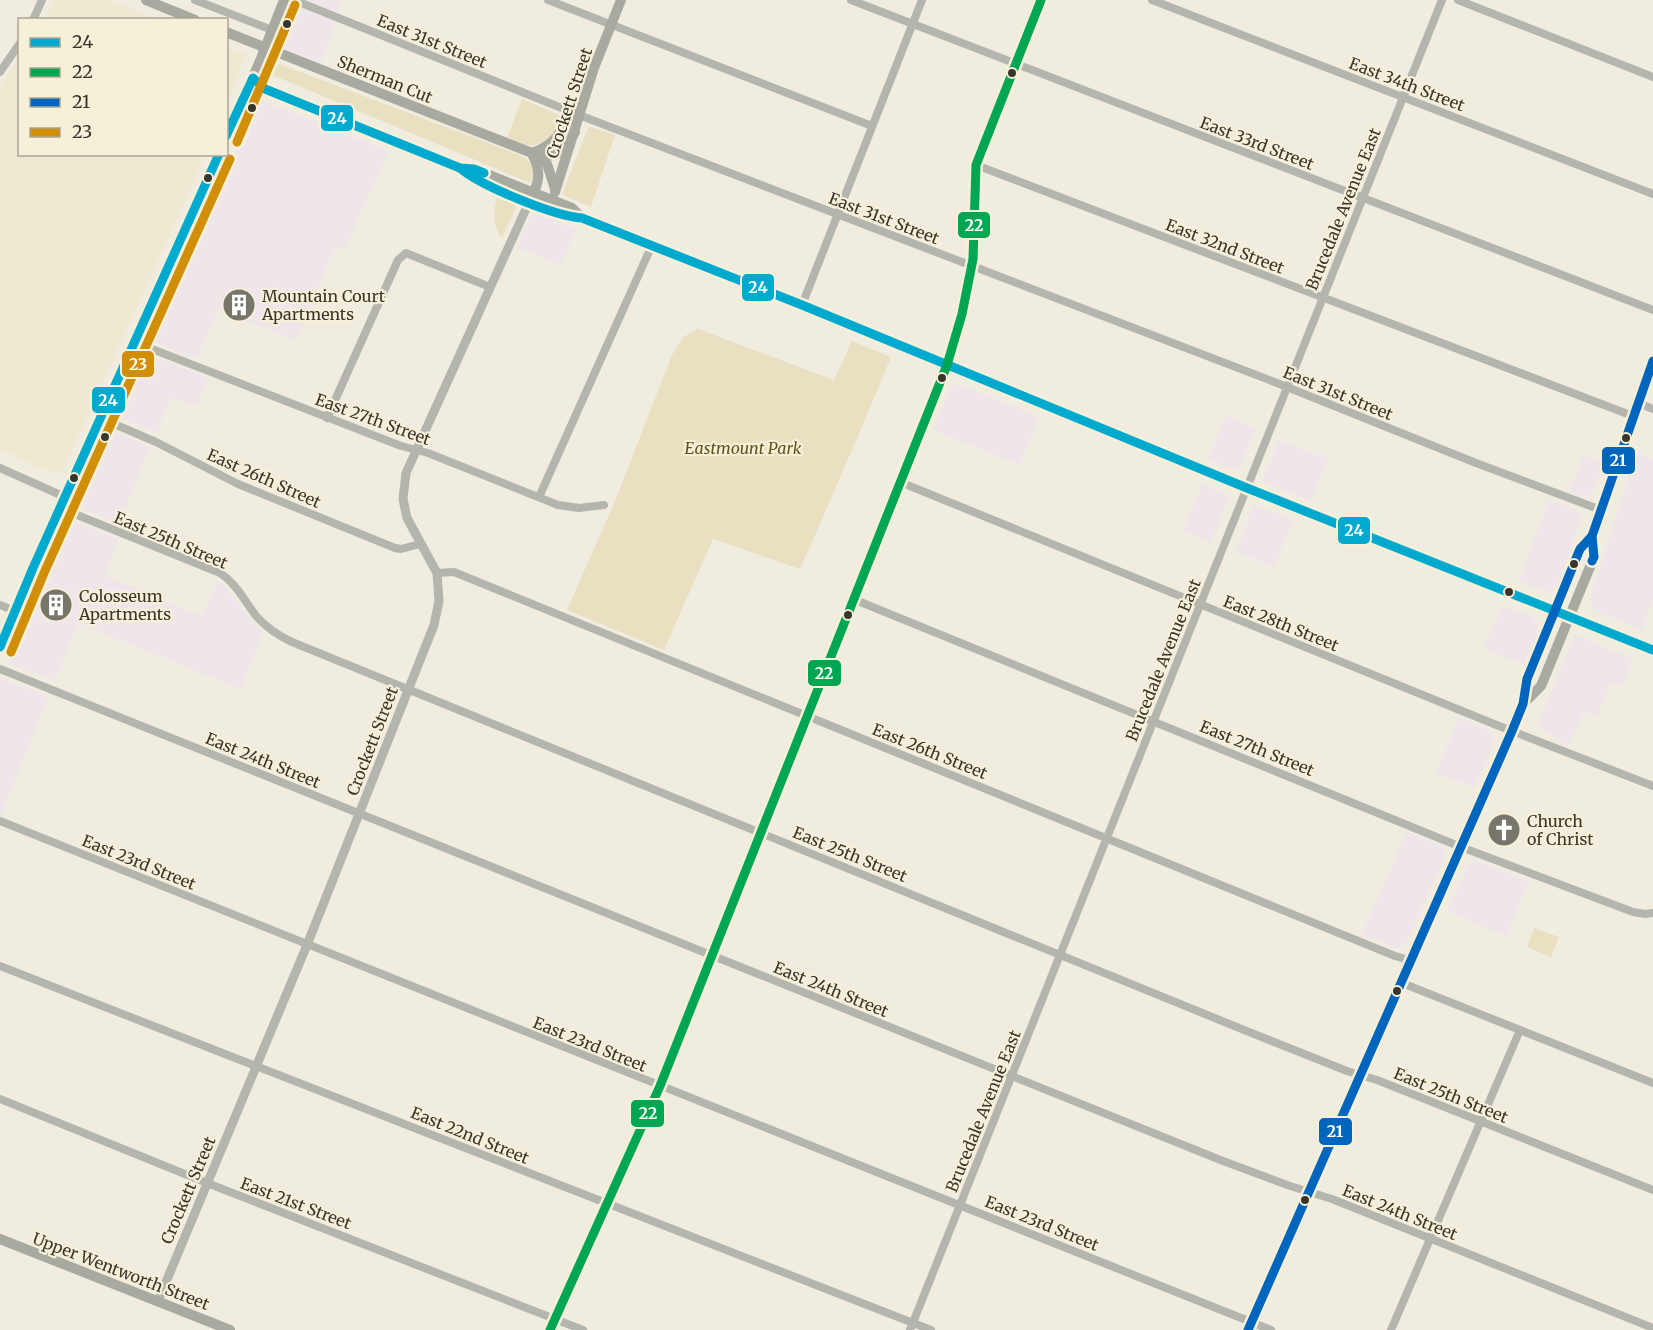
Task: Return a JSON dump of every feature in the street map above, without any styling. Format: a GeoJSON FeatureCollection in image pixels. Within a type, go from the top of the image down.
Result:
{"type":"FeatureCollection","features":[{"type":"Feature","properties":{"kind":"main road"},"geometry":{"type":"LineString","coordinates":[[146,0],[190,18]]}},
{"type":"Feature","properties":{"kind":"main road"},"geometry":{"type":"LineString","coordinates":[[228,133],[284,0]]}},
{"type":"Feature","properties":{"kind":"main road","name":"Crockett Street"},"geometry":{"type":"LineString","coordinates":[[555,192],[575,132],[575,113],[621,0]]}},
{"type":"Feature","properties":{"kind":"main road","name":"Sherman Cut"},"geometry":{"type":"LineString","coordinates":[[228,33],[532,153]]}},
{"type":"Feature","properties":{"kind":"main road"},"geometry":{"type":"LineString","coordinates":[[253,78],[265,89],[460,168],[472,178],[572,208]]}},
{"type":"Feature","properties":{"kind":"main road"},"geometry":{"type":"LineString","coordinates":[[532,153],[544,149],[556,140],[575,113]]}},
{"type":"Feature","properties":{"kind":"main road"},"geometry":{"type":"LineString","coordinates":[[532,153],[556,156],[567,146],[575,132]]}},
{"type":"Feature","properties":{"kind":"main road"},"geometry":{"type":"LineString","coordinates":[[532,153],[547,164],[553,178],[555,192],[562,203],[572,208],[582,218]]}},
{"type":"Feature","properties":{"kind":"main road"},"geometry":{"type":"LineString","coordinates":[[531,197],[540,172],[532,153]]}},
{"type":"Feature","properties":{"kind":"main road"},"geometry":{"type":"LineString","coordinates":[[0,647],[218,156]]}},
{"type":"Feature","properties":{"kind":"main road"},"geometry":{"type":"LineString","coordinates":[[531,197],[568,217],[582,218],[652,245],[1247,488],[1653,650]]}},
{"type":"Feature","properties":{"kind":"main road"},"geometry":{"type":"LineString","coordinates":[[1523,704],[1541,686],[1594,557],[1592,536],[1653,361]]}},
{"type":"Feature","properties":{"kind":"main road"},"geometry":{"type":"LineString","coordinates":[[1250,1326],[1512,730],[1523,704],[1527,679],[1580,549],[1592,536]]}},
{"type":"Feature","properties":{"kind":"main road","name":"Upper Wentworth Street"},"geometry":{"type":"LineString","coordinates":[[0,1239],[230,1330]]}},
{"type":"Feature","properties":{"kind":"street"},"geometry":{"type":"LineString","coordinates":[[34,18],[42,0]]}},
{"type":"Feature","properties":{"kind":"street"},"geometry":{"type":"LineString","coordinates":[[195,0],[271,34]]}},
{"type":"Feature","properties":{"kind":"street","name":"East 31st Street"},"geometry":{"type":"LineString","coordinates":[[294,0],[575,113],[1600,510]]}},
{"type":"Feature","properties":{"kind":"street"},"geometry":{"type":"LineString","coordinates":[[548,0],[872,126]]}},
{"type":"Feature","properties":{"kind":"street","name":"East 33rd Street"},"geometry":{"type":"LineString","coordinates":[[851,0],[1653,310]]}},
{"type":"Feature","properties":{"kind":"street"},"geometry":{"type":"LineString","coordinates":[[802,305],[922,0]]}},
{"type":"Feature","properties":{"kind":"street"},"geometry":{"type":"LineString","coordinates":[[550,1330],[660,1086],[947,365],[962,314],[972,267],[975,245],[976,165],[1041,0]]}},
{"type":"Feature","properties":{"kind":"street","name":"East 34th Street"},"geometry":{"type":"LineString","coordinates":[[1152,0],[1653,194]]}},
{"type":"Feature","properties":{"kind":"street","name":"Brucedale Avenue East"},"geometry":{"type":"LineString","coordinates":[[912,1327],[1442,0]]}},
{"type":"Feature","properties":{"kind":"street"},"geometry":{"type":"LineString","coordinates":[[1458,0],[1653,77]]}},
{"type":"Feature","properties":{"kind":"street"},"geometry":{"type":"LineString","coordinates":[[0,72],[18,46]]}},
{"type":"Feature","properties":{"kind":"street","name":"East 32nd Street"},"geometry":{"type":"LineString","coordinates":[[976,165],[1633,416]]}},
{"type":"Feature","properties":{"kind":"street","name":"Crockett Street"},"geometry":{"type":"LineString","coordinates":[[158,1301],[307,945],[438,609],[437,573],[407,518],[403,499],[406,473],[531,197]]}},
{"type":"Feature","properties":{"kind":"street"},"geometry":{"type":"LineString","coordinates":[[539,497],[652,245]]}},
{"type":"Feature","properties":{"kind":"street"},"geometry":{"type":"LineString","coordinates":[[327,418],[398,260],[406,253],[490,287]]}},
{"type":"Feature","properties":{"kind":"street","name":"East 27th Street"},"geometry":{"type":"LineString","coordinates":[[135,342],[327,418],[428,453],[568,508],[604,505]]}},
{"type":"Feature","properties":{"kind":"street"},"geometry":{"type":"LineString","coordinates":[[1638,403],[1653,409]]}},
{"type":"Feature","properties":{"kind":"street","name":"East 26th Street"},"geometry":{"type":"LineString","coordinates":[[100,418],[156,442],[238,484],[395,548],[401,549],[420,544]]}},
{"type":"Feature","properties":{"kind":"street"},"geometry":{"type":"LineString","coordinates":[[0,468],[65,497]]}},
{"type":"Feature","properties":{"kind":"street","name":"East 28th Street"},"geometry":{"type":"LineString","coordinates":[[900,482],[1653,786]]}},
{"type":"Feature","properties":{"kind":"street","name":"East 25th Street"},"geometry":{"type":"LineString","coordinates":[[60,508],[220,573],[230,581],[257,616],[277,634],[292,642],[1347,1071],[1362,1074],[1653,1191]]}},
{"type":"Feature","properties":{"kind":"street","name":"East 26th Street"},"geometry":{"type":"LineString","coordinates":[[437,573],[454,572],[1412,961]]}},
{"type":"Feature","properties":{"kind":"street","name":"East 27th Street"},"geometry":{"type":"LineString","coordinates":[[853,599],[1461,847],[1633,912],[1653,913]]}},
{"type":"Feature","properties":{"kind":"street"},"geometry":{"type":"LineString","coordinates":[[0,605],[15,611]]}},
{"type":"Feature","properties":{"kind":"street","name":"East 24th Street"},"geometry":{"type":"LineString","coordinates":[[0,669],[1223,1161],[1309,1192],[1653,1328]]}},
{"type":"Feature","properties":{"kind":"street","name":"East 23rd Street"},"geometry":{"type":"LineString","coordinates":[[0,821],[960,1205],[1250,1326],[1271,1330]]}},
{"type":"Feature","properties":{"kind":"street","name":"East 22nd Street"},"geometry":{"type":"LineString","coordinates":[[0,966],[324,1092],[912,1327],[931,1330]]}},
{"type":"Feature","properties":{"kind":"street"},"geometry":{"type":"LineString","coordinates":[[1402,983],[1653,1083]]}},
{"type":"Feature","properties":{"kind":"street"},"geometry":{"type":"LineString","coordinates":[[1391,1330],[1520,1030]]}},
{"type":"Feature","properties":{"kind":"street","name":"East 21st Street"},"geometry":{"type":"LineString","coordinates":[[0,1099],[207,1183],[583,1330]]}},
{"type":"Feature","properties":{"kind":"shaded area"},"geometry":{"type":"Polygon","coordinates":[[[55,0],[109,0],[155,18],[45,18],[55,0]]]}},
{"type":"Feature","properties":{"kind":"shaded area"},"geometry":{"type":"Polygon","coordinates":[[[298,0],[340,0],[320,65],[278,48],[298,0]]]}},
{"type":"Feature","properties":{"kind":"shaded area"},"geometry":{"type":"Polygon","coordinates":[[[228,47],[246,55],[228,100],[228,47]]]}},
{"type":"Feature","properties":{"kind":"shaded area"},"geometry":{"type":"Polygon","coordinates":[[[18,59],[18,156],[206,156],[64,468],[59,474],[52,473],[0,449],[0,86],[18,59]]]}},
{"type":"Feature","properties":{"kind":"shaded area"},"geometry":{"type":"Polygon","coordinates":[[[260,100],[389,151],[344,250],[335,247],[296,340],[218,309],[197,359],[153,341],[151,337],[255,101],[260,100]]]}},
{"type":"Feature","properties":{"kind":"shaded area"},"geometry":{"type":"Polygon","coordinates":[[[536,213],[576,229],[561,265],[517,247],[531,215],[536,213]]]}},
{"type":"Feature","properties":{"kind":"shaded area"},"geometry":{"type":"Polygon","coordinates":[[[146,353],[208,378],[196,406],[172,397],[156,433],[117,416],[143,354],[146,353]]]}},
{"type":"Feature","properties":{"kind":"shaded area"},"geometry":{"type":"Polygon","coordinates":[[[958,384],[1039,417],[1020,465],[933,430],[952,385],[958,384]]]}},
{"type":"Feature","properties":{"kind":"shaded area"},"geometry":{"type":"Polygon","coordinates":[[[1225,416],[1256,428],[1238,471],[1209,459],[1225,416]]]}},
{"type":"Feature","properties":{"kind":"shaded area"},"geometry":{"type":"Polygon","coordinates":[[[112,431],[150,447],[119,523],[79,507],[76,503],[108,433],[112,431]]]}},
{"type":"Feature","properties":{"kind":"shaded area"},"geometry":{"type":"Polygon","coordinates":[[[1279,440],[1328,459],[1311,501],[1262,481],[1279,440]]]}},
{"type":"Feature","properties":{"kind":"shaded area"},"geometry":{"type":"Polygon","coordinates":[[[1637,454],[1653,459],[1653,598],[1642,630],[1598,612],[1591,604],[1591,595],[1637,454]]]}},
{"type":"Feature","properties":{"kind":"shaded area"},"geometry":{"type":"Polygon","coordinates":[[[1583,456],[1603,463],[1593,491],[1586,497],[1569,492],[1583,456]]]}},
{"type":"Feature","properties":{"kind":"shaded area"},"geometry":{"type":"Polygon","coordinates":[[[1202,484],[1229,496],[1211,542],[1183,531],[1202,484]]]}},
{"type":"Feature","properties":{"kind":"shaded area"},"geometry":{"type":"Polygon","coordinates":[[[1549,499],[1578,511],[1581,520],[1558,585],[1548,592],[1519,581],[1549,499]]]}},
{"type":"Feature","properties":{"kind":"shaded area"},"geometry":{"type":"Polygon","coordinates":[[[1256,506],[1293,520],[1274,568],[1236,551],[1253,507],[1256,506]]]}},
{"type":"Feature","properties":{"kind":"shaded area"},"geometry":{"type":"Polygon","coordinates":[[[68,519],[118,539],[105,576],[202,616],[218,580],[226,587],[252,622],[263,632],[241,689],[78,623],[55,681],[11,664],[8,659],[68,519]]]}},
{"type":"Feature","properties":{"kind":"shaded area"},"geometry":{"type":"Polygon","coordinates":[[[1502,606],[1533,617],[1539,629],[1524,665],[1484,649],[1502,606]]]}},
{"type":"Feature","properties":{"kind":"shaded area"},"geometry":{"type":"Polygon","coordinates":[[[1574,635],[1633,659],[1622,686],[1611,682],[1597,717],[1584,712],[1568,745],[1537,727],[1574,635]]]}},
{"type":"Feature","properties":{"kind":"shaded area"},"geometry":{"type":"Polygon","coordinates":[[[3,679],[48,697],[2,813],[0,813],[0,681],[3,679]]]}},
{"type":"Feature","properties":{"kind":"shaded area"},"geometry":{"type":"Polygon","coordinates":[[[1459,718],[1491,731],[1494,735],[1494,741],[1475,788],[1436,773],[1459,718]]]}},
{"type":"Feature","properties":{"kind":"shaded area"},"geometry":{"type":"Polygon","coordinates":[[[1407,832],[1441,846],[1445,851],[1445,857],[1406,943],[1402,947],[1395,948],[1362,934],[1407,832]]]}},
{"type":"Feature","properties":{"kind":"shaded area"},"geometry":{"type":"Polygon","coordinates":[[[1472,859],[1529,882],[1506,936],[1447,911],[1472,859]]]}},
{"type":"Feature","properties":{"kind":"green space"},"geometry":{"type":"Polygon","coordinates":[[[274,62],[520,155],[532,167],[532,179],[530,183],[270,74],[274,62]]]}},
{"type":"Feature","properties":{"kind":"green space"},"geometry":{"type":"Polygon","coordinates":[[[522,99],[561,116],[556,132],[542,143],[521,144],[507,138],[522,99]]]}},
{"type":"Feature","properties":{"kind":"green space"},"geometry":{"type":"Polygon","coordinates":[[[588,128],[615,135],[591,207],[565,196],[563,192],[588,128]]]}},
{"type":"Feature","properties":{"kind":"green space"},"geometry":{"type":"Polygon","coordinates":[[[497,198],[514,203],[516,208],[502,238],[497,230],[495,219],[497,198]]]}},
{"type":"Feature","properties":{"kind":"green space","name":"Eastmount Park"},"geometry":{"type":"Polygon","coordinates":[[[698,329],[834,380],[852,341],[891,357],[800,569],[713,539],[664,650],[567,610],[615,501],[672,355],[683,337],[698,329]]]}},
{"type":"Feature","properties":{"kind":"green space"},"geometry":{"type":"Polygon","coordinates":[[[1534,928],[1559,937],[1551,957],[1527,947],[1534,928]]]}},
{"type":"Feature","properties":{"kind":"transit line","name":"22"},"geometry":{"type":"LineString","coordinates":[[550,1330],[660,1086],[947,365],[962,314],[973,259],[976,165],[1041,0]]}},
{"type":"Feature","properties":{"kind":"transit line","name":"23"},"geometry":{"type":"LineString","coordinates":[[237,142],[295,5]]}},
{"type":"Feature","properties":{"kind":"transit line","name":"24"},"geometry":{"type":"LineString","coordinates":[[228,132],[253,78],[265,89],[460,168],[474,169],[484,173]]}},
{"type":"Feature","properties":{"kind":"transit line","name":"24"},"geometry":{"type":"LineString","coordinates":[[0,647],[33,568],[218,156]]}},
{"type":"Feature","properties":{"kind":"transit line","name":"23"},"geometry":{"type":"LineString","coordinates":[[11,652],[44,573],[230,159]]}},
{"type":"Feature","properties":{"kind":"transit line","name":"24"},"geometry":{"type":"LineString","coordinates":[[460,168],[484,183],[518,199],[554,212],[582,218],[802,305],[1247,488],[1653,650]]}},
{"type":"Feature","properties":{"kind":"transit line","name":"21"},"geometry":{"type":"LineString","coordinates":[[1592,561],[1594,557],[1592,536],[1653,361]]}},
{"type":"Feature","properties":{"kind":"transit line","name":"21"},"geometry":{"type":"LineString","coordinates":[[1248,1330],[1512,731],[1523,704],[1527,679],[1580,549],[1592,536]]}},
{"type":"Feature","properties":{"kind":"place","name":"Mountain Court Apartments"},"geometry":{"type":"Point","coordinates":[239,305]}},
{"type":"Feature","properties":{"kind":"place","name":"Colosseum Apartments"},"geometry":{"type":"Point","coordinates":[56,605]}},
{"type":"Feature","properties":{"kind":"place","name":"Church of Christ"},"geometry":{"type":"Point","coordinates":[1504,830]}}]}
